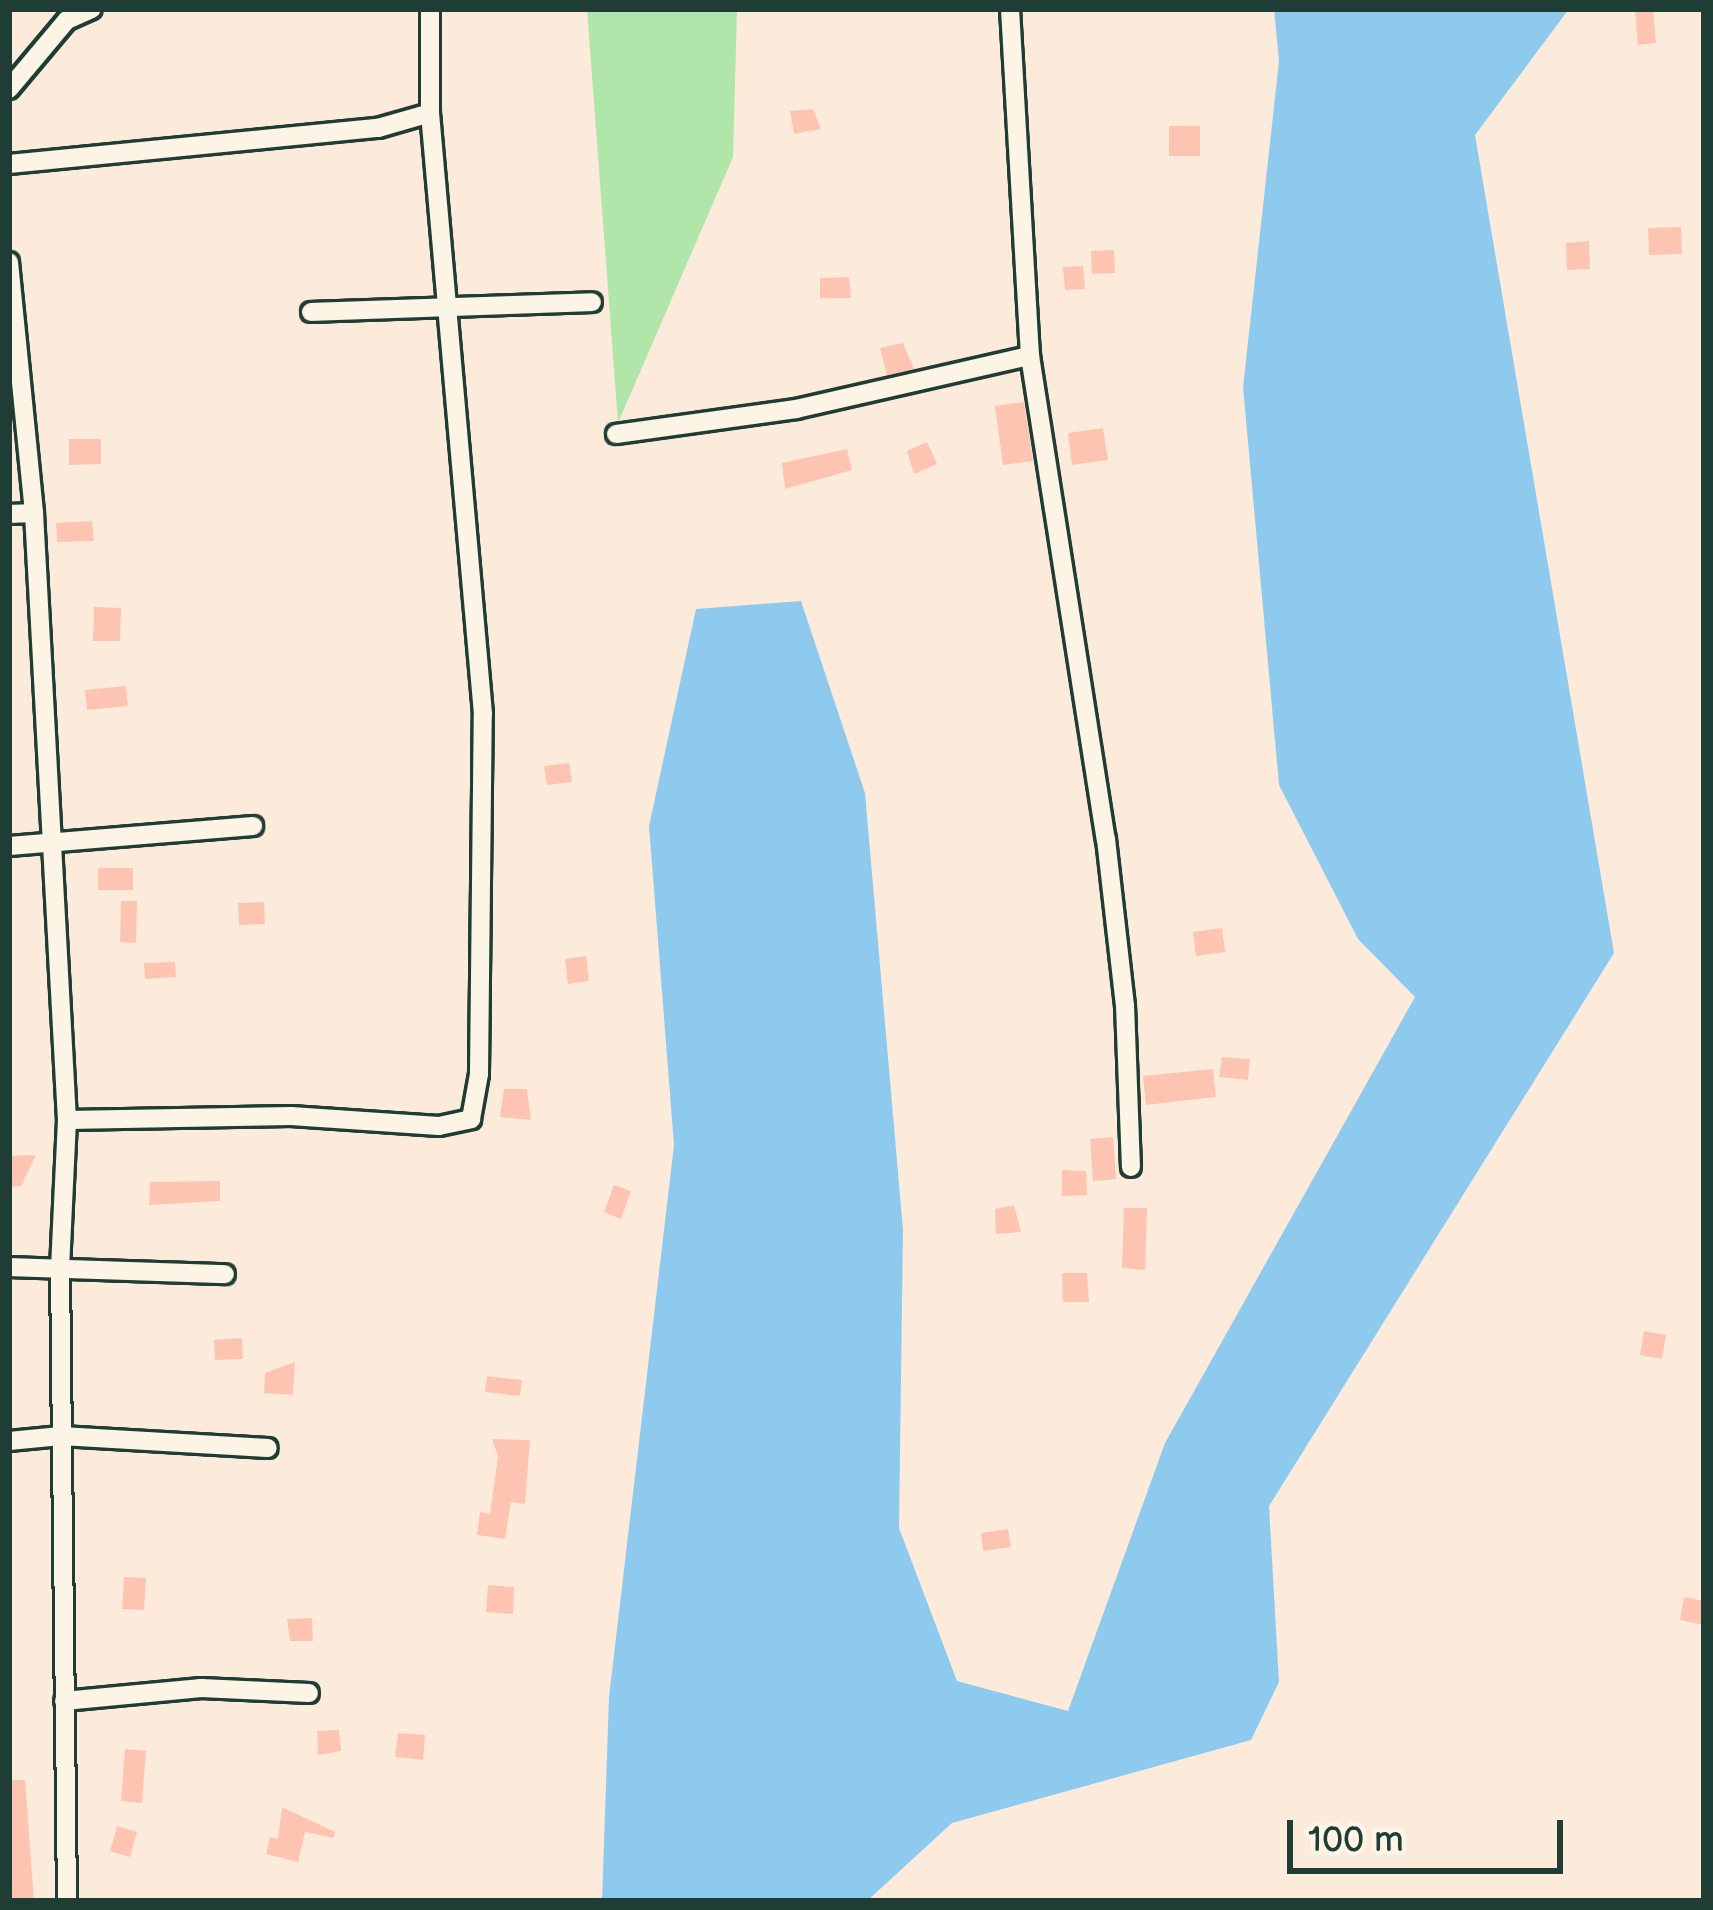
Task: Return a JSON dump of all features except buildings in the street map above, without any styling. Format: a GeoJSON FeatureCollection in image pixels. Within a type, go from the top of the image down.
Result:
{"type":"FeatureCollection","features":[{"type":"Feature","properties":{"kind":"street"},"geometry":{"type":"LineString","coordinates":[[9,88],[67,20],[92,9]]}},
{"type":"Feature","properties":{"kind":"street"},"geometry":{"type":"LineString","coordinates":[[68,1120],[291,1116],[440,1126],[471,1119],[478,1074],[483,714],[430,112],[430,9]]}},
{"type":"Feature","properties":{"kind":"street"},"geometry":{"type":"LineString","coordinates":[[1010,9],[1030,356],[1103,818],[1125,1005],[1131,1167]]}},
{"type":"Feature","properties":{"kind":"street"},"geometry":{"type":"LineString","coordinates":[[9,164],[378,128],[430,112]]}},
{"type":"Feature","properties":{"kind":"street"},"geometry":{"type":"LineString","coordinates":[[9,262],[34,513],[48,844],[68,1120],[60,1266],[67,1901]]}},
{"type":"Feature","properties":{"kind":"street"},"geometry":{"type":"LineString","coordinates":[[311,312],[592,302]]}},
{"type":"Feature","properties":{"kind":"street"},"geometry":{"type":"LineString","coordinates":[[616,434],[796,410],[1030,356]]}},
{"type":"Feature","properties":{"kind":"street"},"geometry":{"type":"LineString","coordinates":[[9,514],[34,513]]}},
{"type":"Feature","properties":{"kind":"street"},"geometry":{"type":"LineString","coordinates":[[9,846],[253,826]]}},
{"type":"Feature","properties":{"kind":"street"},"geometry":{"type":"LineString","coordinates":[[9,1267],[225,1274]]}},
{"type":"Feature","properties":{"kind":"street"},"geometry":{"type":"LineString","coordinates":[[9,1442],[61,1436],[268,1448]]}},
{"type":"Feature","properties":{"kind":"street"},"geometry":{"type":"LineString","coordinates":[[64,1701],[201,1688],[309,1693]]}},
{"type":"Feature","properties":{"kind":"green space"},"geometry":{"type":"Polygon","coordinates":[[[587,9],[737,9],[733,157],[618,423],[587,9]]]}},
{"type":"Feature","properties":{"kind":"water"},"geometry":{"type":"Polygon","coordinates":[[[1274,9],[1569,9],[1475,135],[1614,953],[1269,1506],[1279,1682],[1251,1740],[952,1823],[867,1901],[602,1901],[609,1697],[674,1145],[649,826],[696,609],[801,601],[865,793],[903,1230],[899,1528],[957,1681],[1068,1711],[1165,1443],[1415,997],[1358,939],[1279,785],[1243,387],[1279,61],[1274,9]]]}}]}
